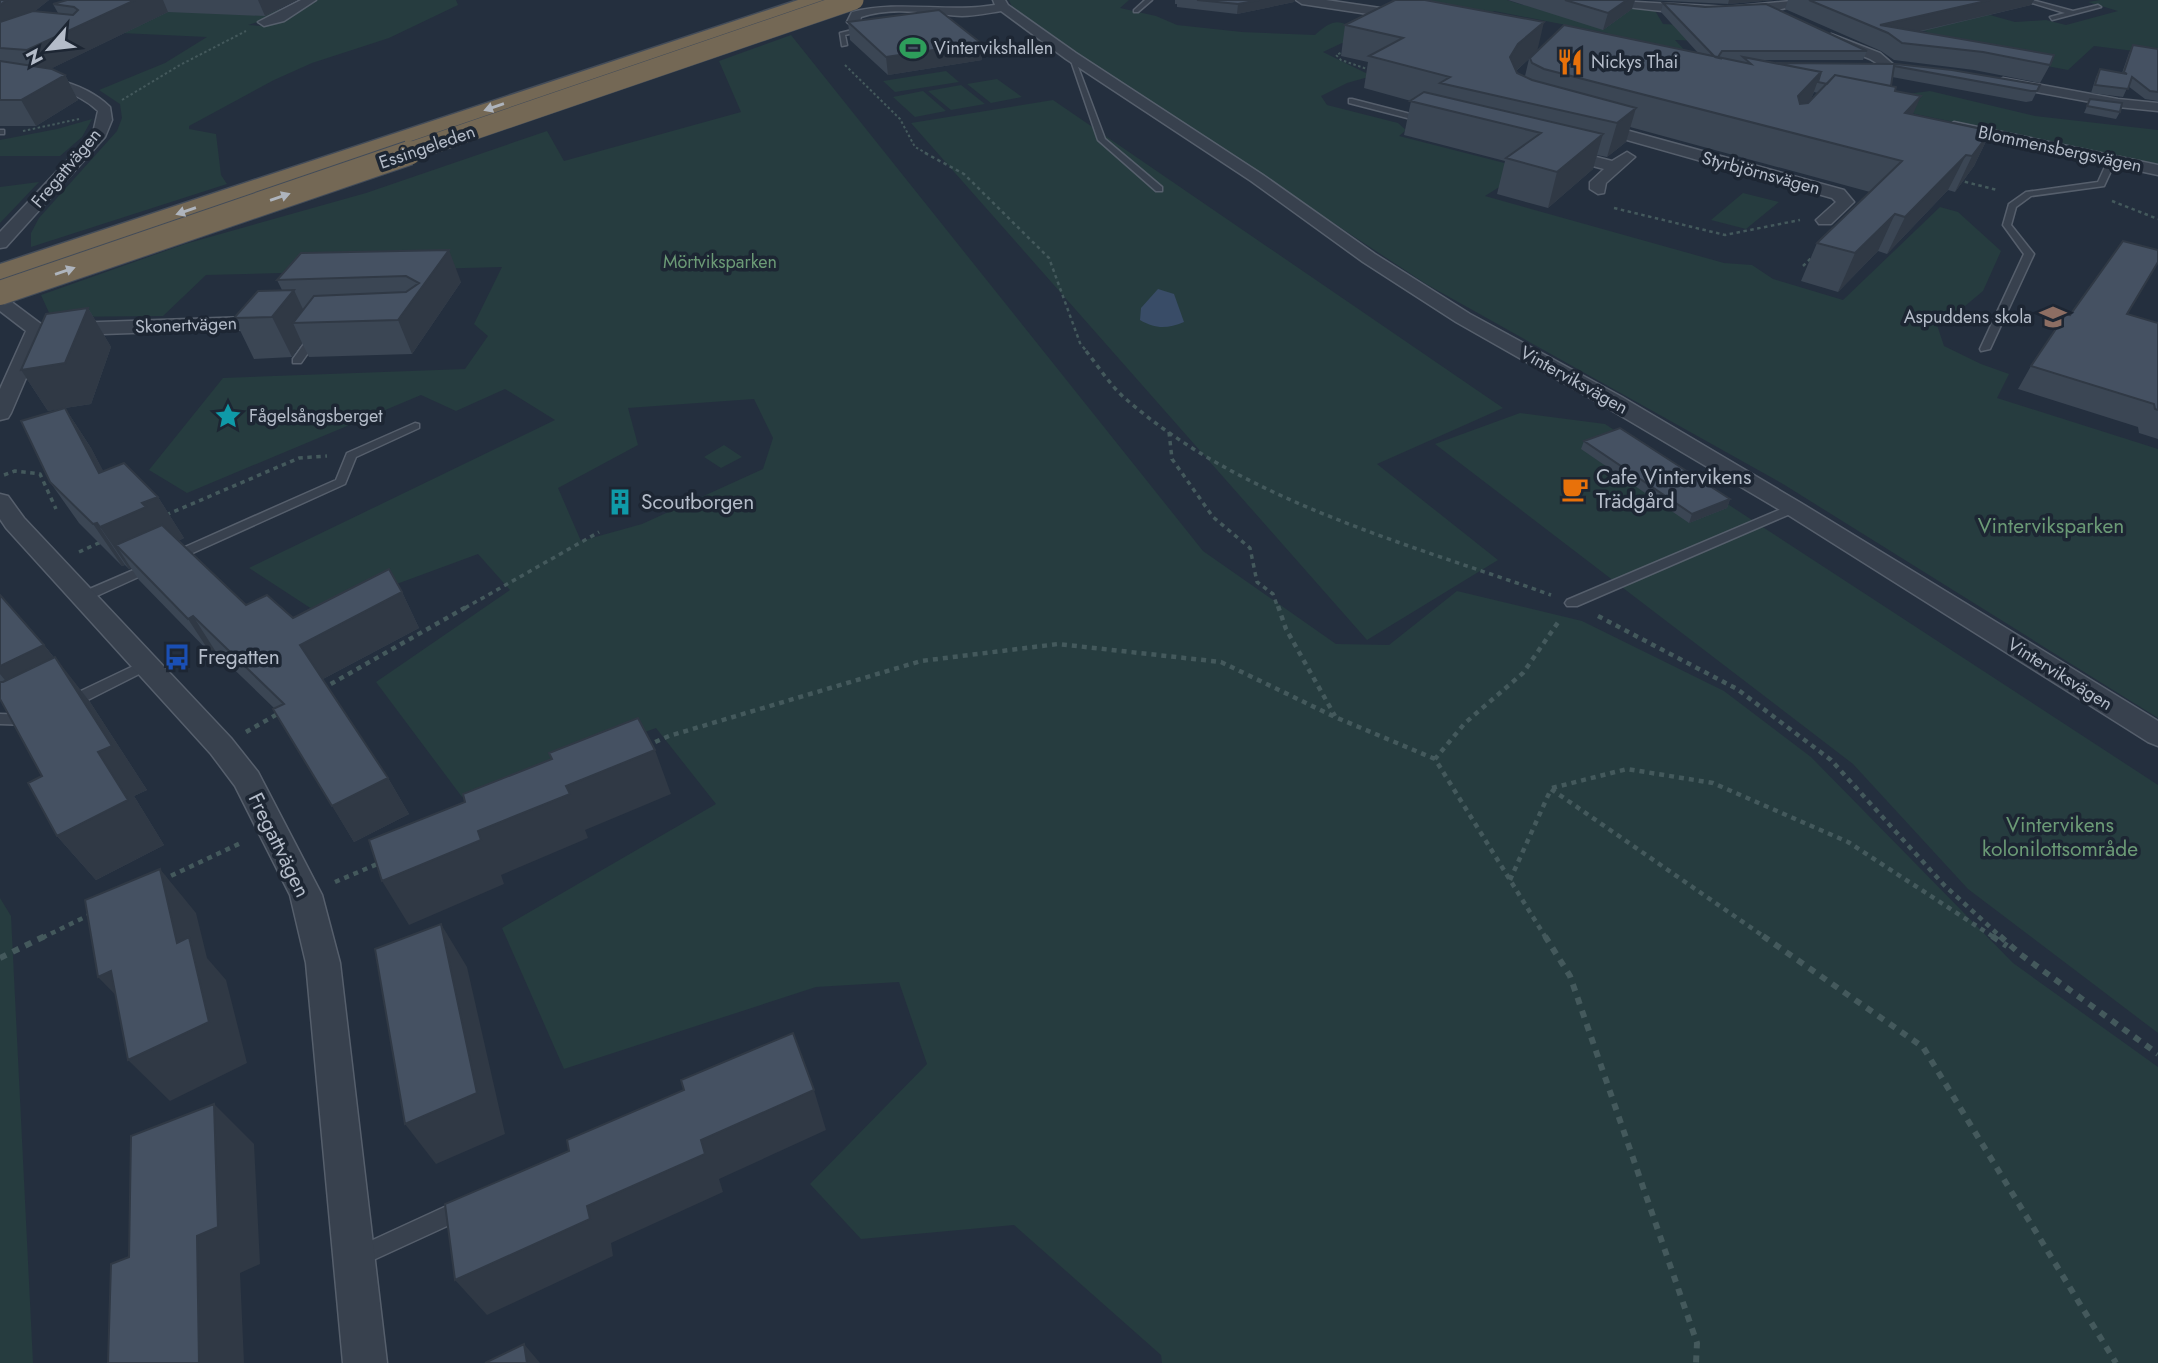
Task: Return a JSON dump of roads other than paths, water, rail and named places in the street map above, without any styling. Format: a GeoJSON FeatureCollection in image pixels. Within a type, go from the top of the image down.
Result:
{"type":"FeatureCollection","features":[{"type":"Feature","properties":{"kind":"highway","name":"Essingeleden"},"geometry":{"type":"LineString","coordinates":[[0,272],[815,0]]}},
{"type":"Feature","properties":{"kind":"highway","name":"Essingeleden"},"geometry":{"type":"LineString","coordinates":[[0,295],[854,0]]}},
{"type":"Feature","properties":{"kind":"street"},"geometry":{"type":"LineString","coordinates":[[264,22],[280,18],[310,0]]}},
{"type":"Feature","properties":{"kind":"street"},"geometry":{"type":"LineString","coordinates":[[1302,0],[1431,20]]}},
{"type":"Feature","properties":{"kind":"street"},"geometry":{"type":"LineString","coordinates":[[1390,0],[1400,8],[1401,14]]}},
{"type":"Feature","properties":{"kind":"street"},"geometry":{"type":"LineString","coordinates":[[1605,0],[1769,9],[1796,0]]}},
{"type":"Feature","properties":{"kind":"street","name":"Vinterviksvägen"},"geometry":{"type":"LineString","coordinates":[[867,28],[853,22],[856,15],[878,4],[907,3],[964,12],[1001,4],[1071,56],[1257,178],[1369,258],[1463,318],[1614,402],[1793,508],[2158,735]]}},
{"type":"Feature","properties":{"kind":"street"},"geometry":{"type":"LineString","coordinates":[[1769,9],[1784,17]]}},
{"type":"Feature","properties":{"kind":"street"},"geometry":{"type":"LineString","coordinates":[[1815,31],[1875,56],[1894,67],[1861,68]]}},
{"type":"Feature","properties":{"kind":"street","name":"Fregattvägen"},"geometry":{"type":"LineString","coordinates":[[0,77],[57,85],[88,95],[105,110],[100,134],[0,243]]}},
{"type":"Feature","properties":{"kind":"street"},"geometry":{"type":"LineString","coordinates":[[1987,80],[2118,103],[2158,107]]}},
{"type":"Feature","properties":{"kind":"street","name":"Styrbjörnsvägen"},"geometry":{"type":"LineString","coordinates":[[1578,121],[1645,142],[1838,194],[1846,202],[1825,220]]}},
{"type":"Feature","properties":{"kind":"street","name":"Blommensbergsvägen"},"geometry":{"type":"LineString","coordinates":[[1941,124],[2158,170]]}},
{"type":"Feature","properties":{"kind":"street"},"geometry":{"type":"LineString","coordinates":[[1598,188],[1598,182],[1645,142]]}},
{"type":"Feature","properties":{"kind":"street"},"geometry":{"type":"LineString","coordinates":[[1544,150],[1616,167]]}},
{"type":"Feature","properties":{"kind":"street"},"geometry":{"type":"LineString","coordinates":[[0,295],[5,306],[37,330],[0,413]]}},
{"type":"Feature","properties":{"kind":"street","name":"Skonertvägen"},"geometry":{"type":"LineString","coordinates":[[37,330],[254,318],[309,323]]}},
{"type":"Feature","properties":{"kind":"street","name":"Fregattvägen"},"geometry":{"type":"LineString","coordinates":[[0,501],[15,523],[221,746],[247,780],[306,895],[323,962],[365,1363]]}},
{"type":"Feature","properties":{"kind":"lane"},"geometry":{"type":"LineString","coordinates":[[1136,11],[1149,0]]}},
{"type":"Feature","properties":{"kind":"lane"},"geometry":{"type":"LineString","coordinates":[[2025,0],[2073,13]]}},
{"type":"Feature","properties":{"kind":"lane"},"geometry":{"type":"LineString","coordinates":[[2052,18],[2098,7]]}},
{"type":"Feature","properties":{"kind":"lane"},"geometry":{"type":"LineString","coordinates":[[844,45],[842,34],[867,28]]}},
{"type":"Feature","properties":{"kind":"lane"},"geometry":{"type":"LineString","coordinates":[[1071,56],[1102,140],[1159,189]]}},
{"type":"Feature","properties":{"kind":"lane"},"geometry":{"type":"LineString","coordinates":[[1352,101],[1421,119]]}},
{"type":"Feature","properties":{"kind":"lane"},"geometry":{"type":"LineString","coordinates":[[1984,349],[2029,254],[2007,225],[2012,206],[2029,194],[2101,184],[2112,160]]}},
{"type":"Feature","properties":{"kind":"lane"},"geometry":{"type":"LineString","coordinates":[[298,360],[309,323]]}},
{"type":"Feature","properties":{"kind":"lane"},"geometry":{"type":"LineString","coordinates":[[83,597],[341,482],[351,455],[415,426]]}},
{"type":"Feature","properties":{"kind":"lane"},"geometry":{"type":"LineString","coordinates":[[1572,603],[1793,508]]}},
{"type":"Feature","properties":{"kind":"lane"},"geometry":{"type":"LineString","coordinates":[[0,719],[34,720],[148,664]]}},
{"type":"Feature","properties":{"kind":"lane"},"geometry":{"type":"LineString","coordinates":[[354,1259],[484,1199]]}},
{"type":"Feature","properties":{"kind":"water"},"geometry":{"type":"Polygon","coordinates":[[[1158,289],[1174,294],[1184,322],[1161,327],[1140,320],[1141,308],[1158,289]]]}},
{"type":"Feature","properties":{"kind":"place","name":"Vintervikshallen"},"geometry":{"type":"Point","coordinates":[913,48]}},
{"type":"Feature","properties":{"kind":"place","name":"Nickys Thai"},"geometry":{"type":"Point","coordinates":[1570,62]}},
{"type":"Feature","properties":{"kind":"place","name":"Aspuddens skola"},"geometry":{"type":"Point","coordinates":[2053,317]}},
{"type":"Feature","properties":{"kind":"place","name":"Fågelsångsberget"},"geometry":{"type":"Point","coordinates":[228,416]}},
{"type":"Feature","properties":{"kind":"place","name":"Cafe Vintervikens Trädgård"},"geometry":{"type":"Point","coordinates":[1575,489]}},
{"type":"Feature","properties":{"kind":"place","name":"Scoutborgen"},"geometry":{"type":"Point","coordinates":[620,502]}},
{"type":"Feature","properties":{"kind":"place","name":"Fregatten"},"geometry":{"type":"Point","coordinates":[177,657]}},
{"type":"Feature","properties":{"kind":"park label","name":"Mörtviksparken"},"geometry":{"type":"Point","coordinates":[720,262]}},
{"type":"Feature","properties":{"kind":"park label","name":"Vinterviksparken"},"geometry":{"type":"Point","coordinates":[2051,526]}},
{"type":"Feature","properties":{"kind":"park label","name":"Vintervikens kolonilottsområde"},"geometry":{"type":"Point","coordinates":[2060,837]}}]}
